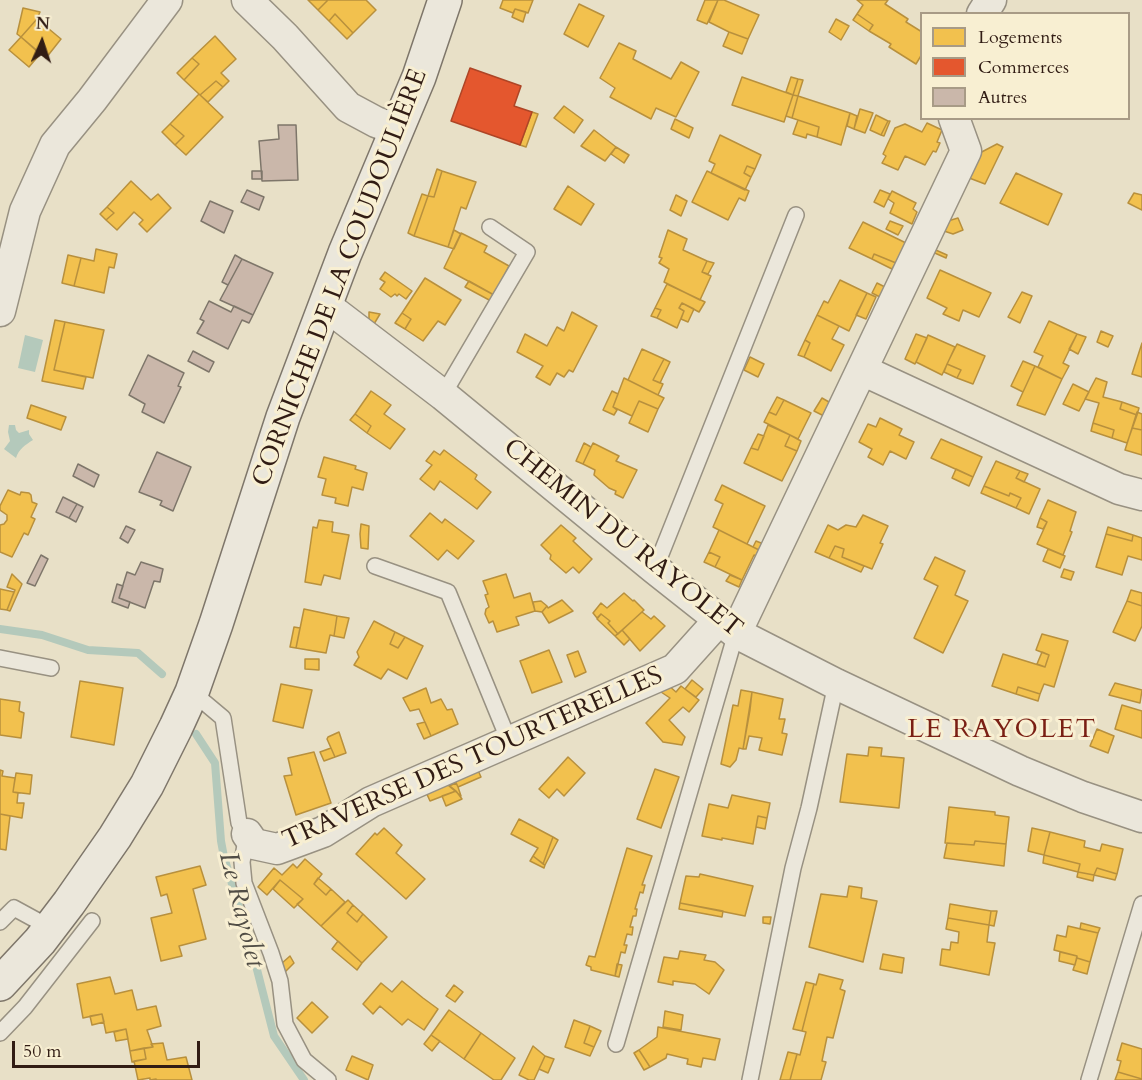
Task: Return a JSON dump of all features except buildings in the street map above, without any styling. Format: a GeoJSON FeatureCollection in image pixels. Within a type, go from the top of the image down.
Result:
{"type":"FeatureCollection","features":[{"type":"Feature","properties":{"kind":"main road","name":"CORNICHE DE LA COUDOULIÈRE"},"geometry":{"type":"LineString","coordinates":[[0,984],[40,941],[115,837],[147,785],[177,727],[216,624],[283,417],[325,305],[419,77],[446,0]]}},
{"type":"Feature","properties":{"kind":"street"},"geometry":{"type":"LineString","coordinates":[[0,311],[25,211],[55,145],[167,0]]}},
{"type":"Feature","properties":{"kind":"street"},"geometry":{"type":"LineString","coordinates":[[247,0],[285,37],[348,107],[397,130]]}},
{"type":"Feature","properties":{"kind":"street","name":"TRAVERSE DES TOURTERELLES"},"geometry":{"type":"LineString","coordinates":[[247,834],[254,844],[277,849],[323,832],[370,802],[675,669],[727,627],[862,370],[966,151],[955,120]]}},
{"type":"Feature","properties":{"kind":"street","name":"CHEMIN DU RAYOLET"},"geometry":{"type":"LineString","coordinates":[[325,305],[443,395],[727,627],[836,684],[1020,771],[1083,797],[1142,817]]}},
{"type":"Feature","properties":{"kind":"street"},"geometry":{"type":"LineString","coordinates":[[862,370],[1119,489],[1142,495]]}},
{"type":"Feature","properties":{"kind":"lane"},"geometry":{"type":"LineString","coordinates":[[655,569],[796,214]]}},
{"type":"Feature","properties":{"kind":"lane"},"geometry":{"type":"LineString","coordinates":[[443,395],[527,252],[490,227]]}},
{"type":"Feature","properties":{"kind":"lane"},"geometry":{"type":"LineString","coordinates":[[375,566],[448,592],[509,741]]}},
{"type":"Feature","properties":{"kind":"lane"},"geometry":{"type":"LineString","coordinates":[[616,1044],[727,627]]}},
{"type":"Feature","properties":{"kind":"lane"},"geometry":{"type":"LineString","coordinates":[[0,658],[51,668]]}},
{"type":"Feature","properties":{"kind":"lane"},"geometry":{"type":"LineString","coordinates":[[750,1080],[793,868],[809,808],[836,684]]}},
{"type":"Feature","properties":{"kind":"lane"},"geometry":{"type":"LineString","coordinates":[[192,692],[223,718],[239,823],[247,834],[242,862],[244,883],[280,981],[285,1024],[304,1060],[328,1080]]}},
{"type":"Feature","properties":{"kind":"lane"},"geometry":{"type":"LineString","coordinates":[[1089,1080],[1142,904]]}},
{"type":"Feature","properties":{"kind":"lane"},"geometry":{"type":"LineString","coordinates":[[0,922],[14,908],[36,920]]}},
{"type":"Feature","properties":{"kind":"lane"},"geometry":{"type":"LineString","coordinates":[[0,1033],[25,1007],[92,921]]}},
{"type":"Feature","properties":{"kind":"shaded area"},"geometry":{"type":"Polygon","coordinates":[[[25,335],[43,340],[35,372],[18,368],[25,335]]]}},
{"type":"Feature","properties":{"kind":"shaded area"},"geometry":{"type":"Polygon","coordinates":[[[9,425],[15,425],[19,433],[29,430],[33,440],[19,452],[16,458],[4,449],[10,441],[9,425]]]}},
{"type":"Feature","properties":{"kind":"waterway","name":"Le Rayolet"},"geometry":{"type":"LineString","coordinates":[[0,629],[42,635],[88,650],[138,653],[162,674]]}},
{"type":"Feature","properties":{"kind":"waterway","name":"Le Rayolet"},"geometry":{"type":"LineString","coordinates":[[196,734],[215,763],[224,857],[253,954],[274,1036],[304,1080]]}},
{"type":"Feature","properties":{"kind":"district","name":"LE RAYOLET"},"geometry":{"type":"Point","coordinates":[1002,731]}}]}
